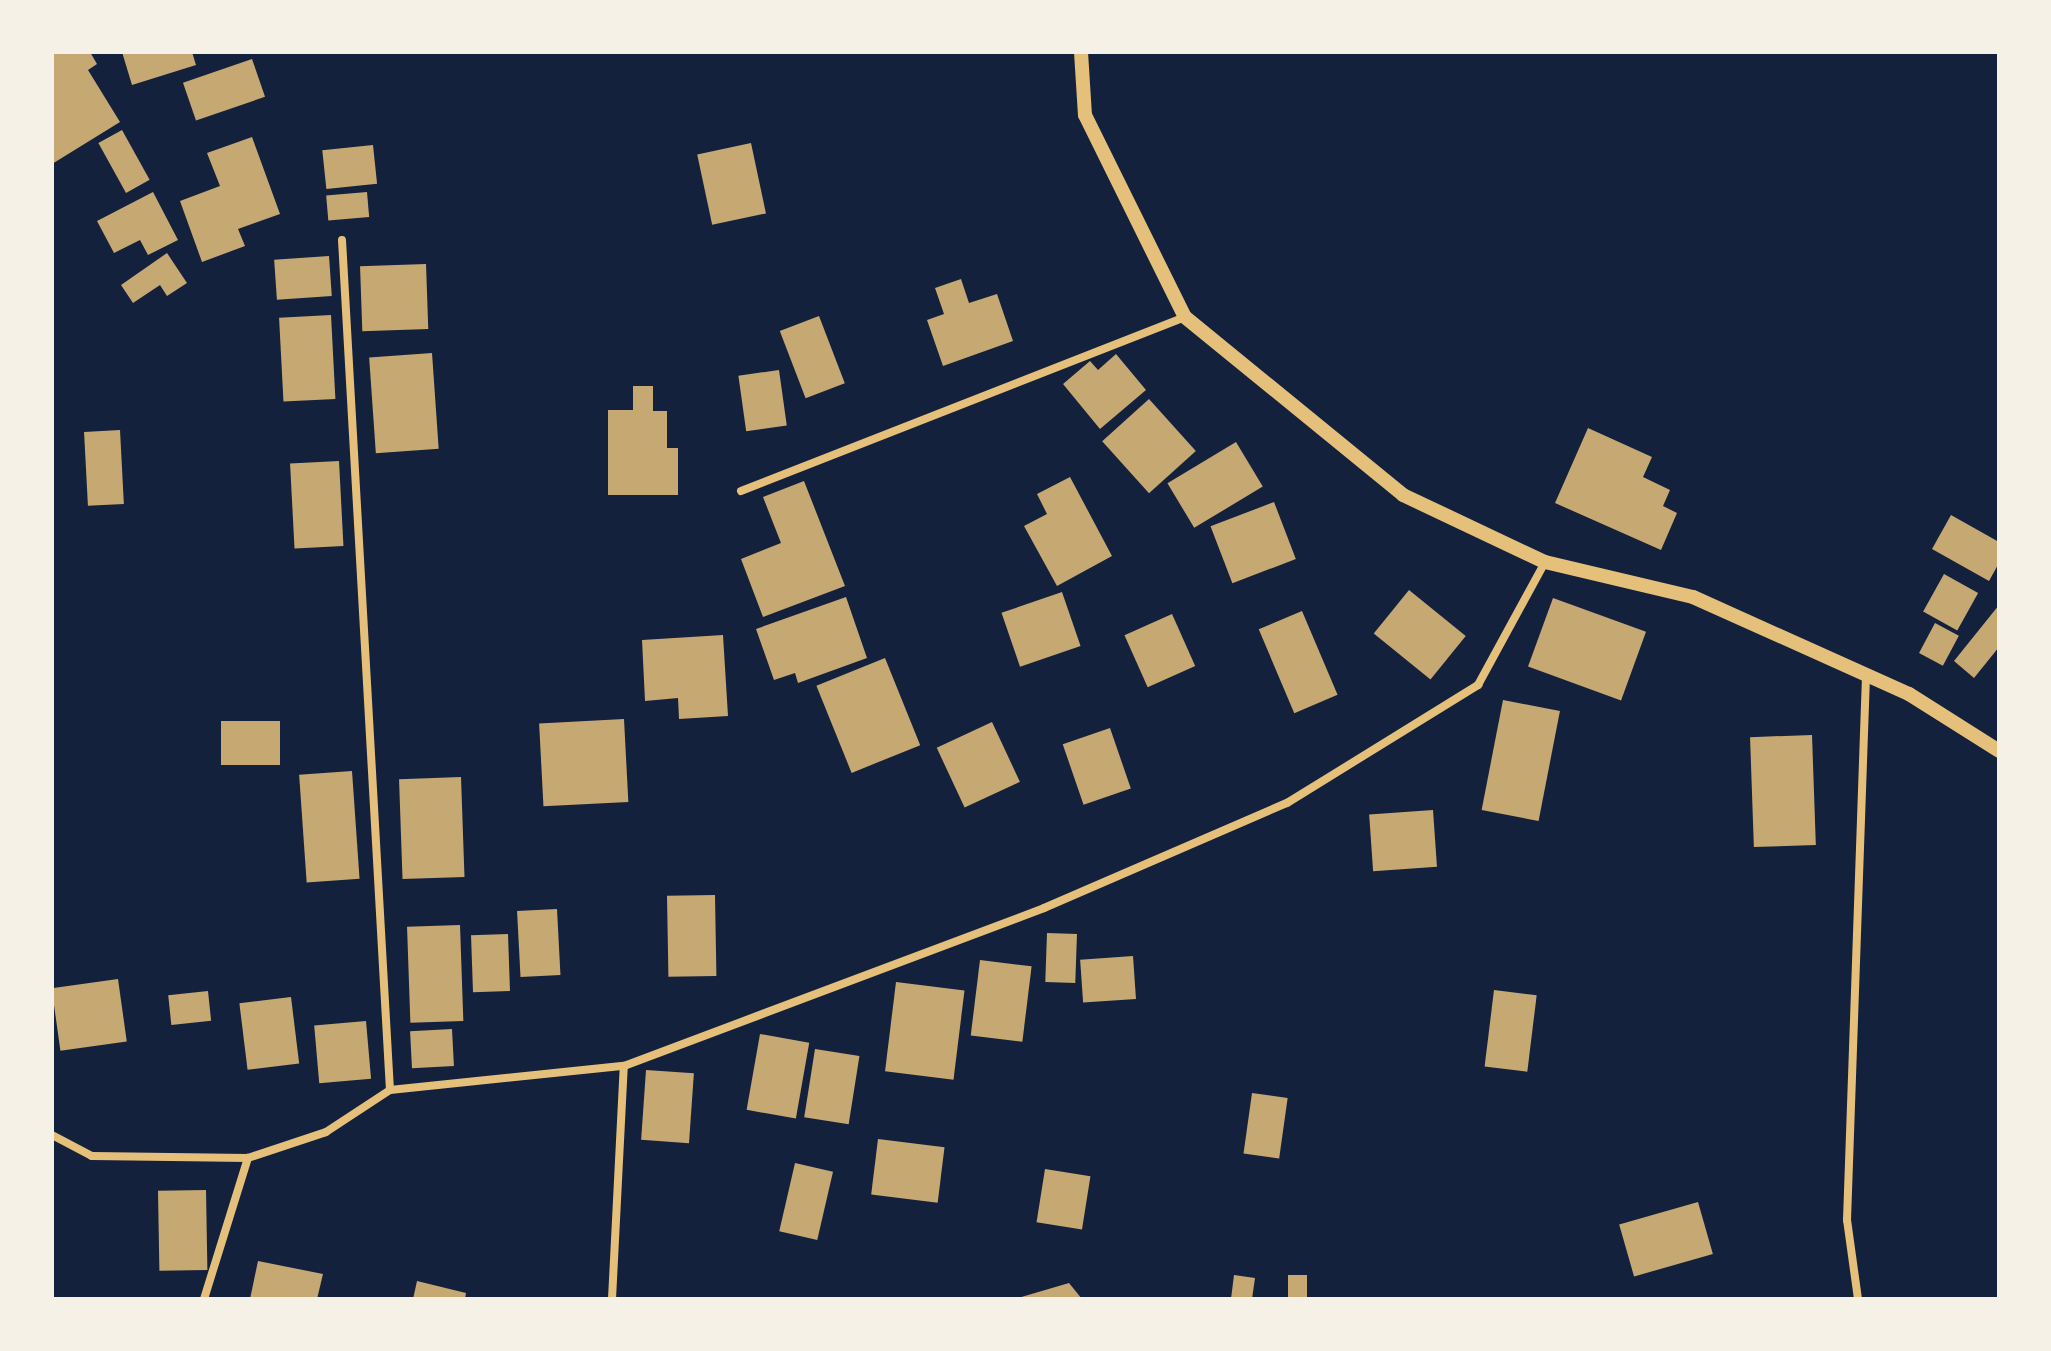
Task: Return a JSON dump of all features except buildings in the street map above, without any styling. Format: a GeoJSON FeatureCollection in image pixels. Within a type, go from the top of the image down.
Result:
{"type":"FeatureCollection","features":[{"type":"Feature","properties":{"kind":"street"},"geometry":{"type":"LineString","coordinates":[[1081,52],[1085,115],[1185,317],[1403,495],[1545,562],[1693,597],[1909,694],[1999,751]]}},
{"type":"Feature","properties":{"kind":"street"},"geometry":{"type":"LineString","coordinates":[[342,240],[390,1090]]}},
{"type":"Feature","properties":{"kind":"street"},"geometry":{"type":"LineString","coordinates":[[741,491],[1185,317]]}},
{"type":"Feature","properties":{"kind":"street"},"geometry":{"type":"LineString","coordinates":[[52,1135],[92,1156],[248,1158],[326,1132],[390,1090],[624,1066],[1044,908],[1287,803],[1478,685],[1545,562]]}},
{"type":"Feature","properties":{"kind":"street"},"geometry":{"type":"LineString","coordinates":[[1858,1299],[1847,1220],[1866,675]]}},
{"type":"Feature","properties":{"kind":"street"},"geometry":{"type":"LineString","coordinates":[[612,1299],[624,1066]]}},
{"type":"Feature","properties":{"kind":"street"},"geometry":{"type":"LineString","coordinates":[[204,1299],[248,1158]]}}]}
